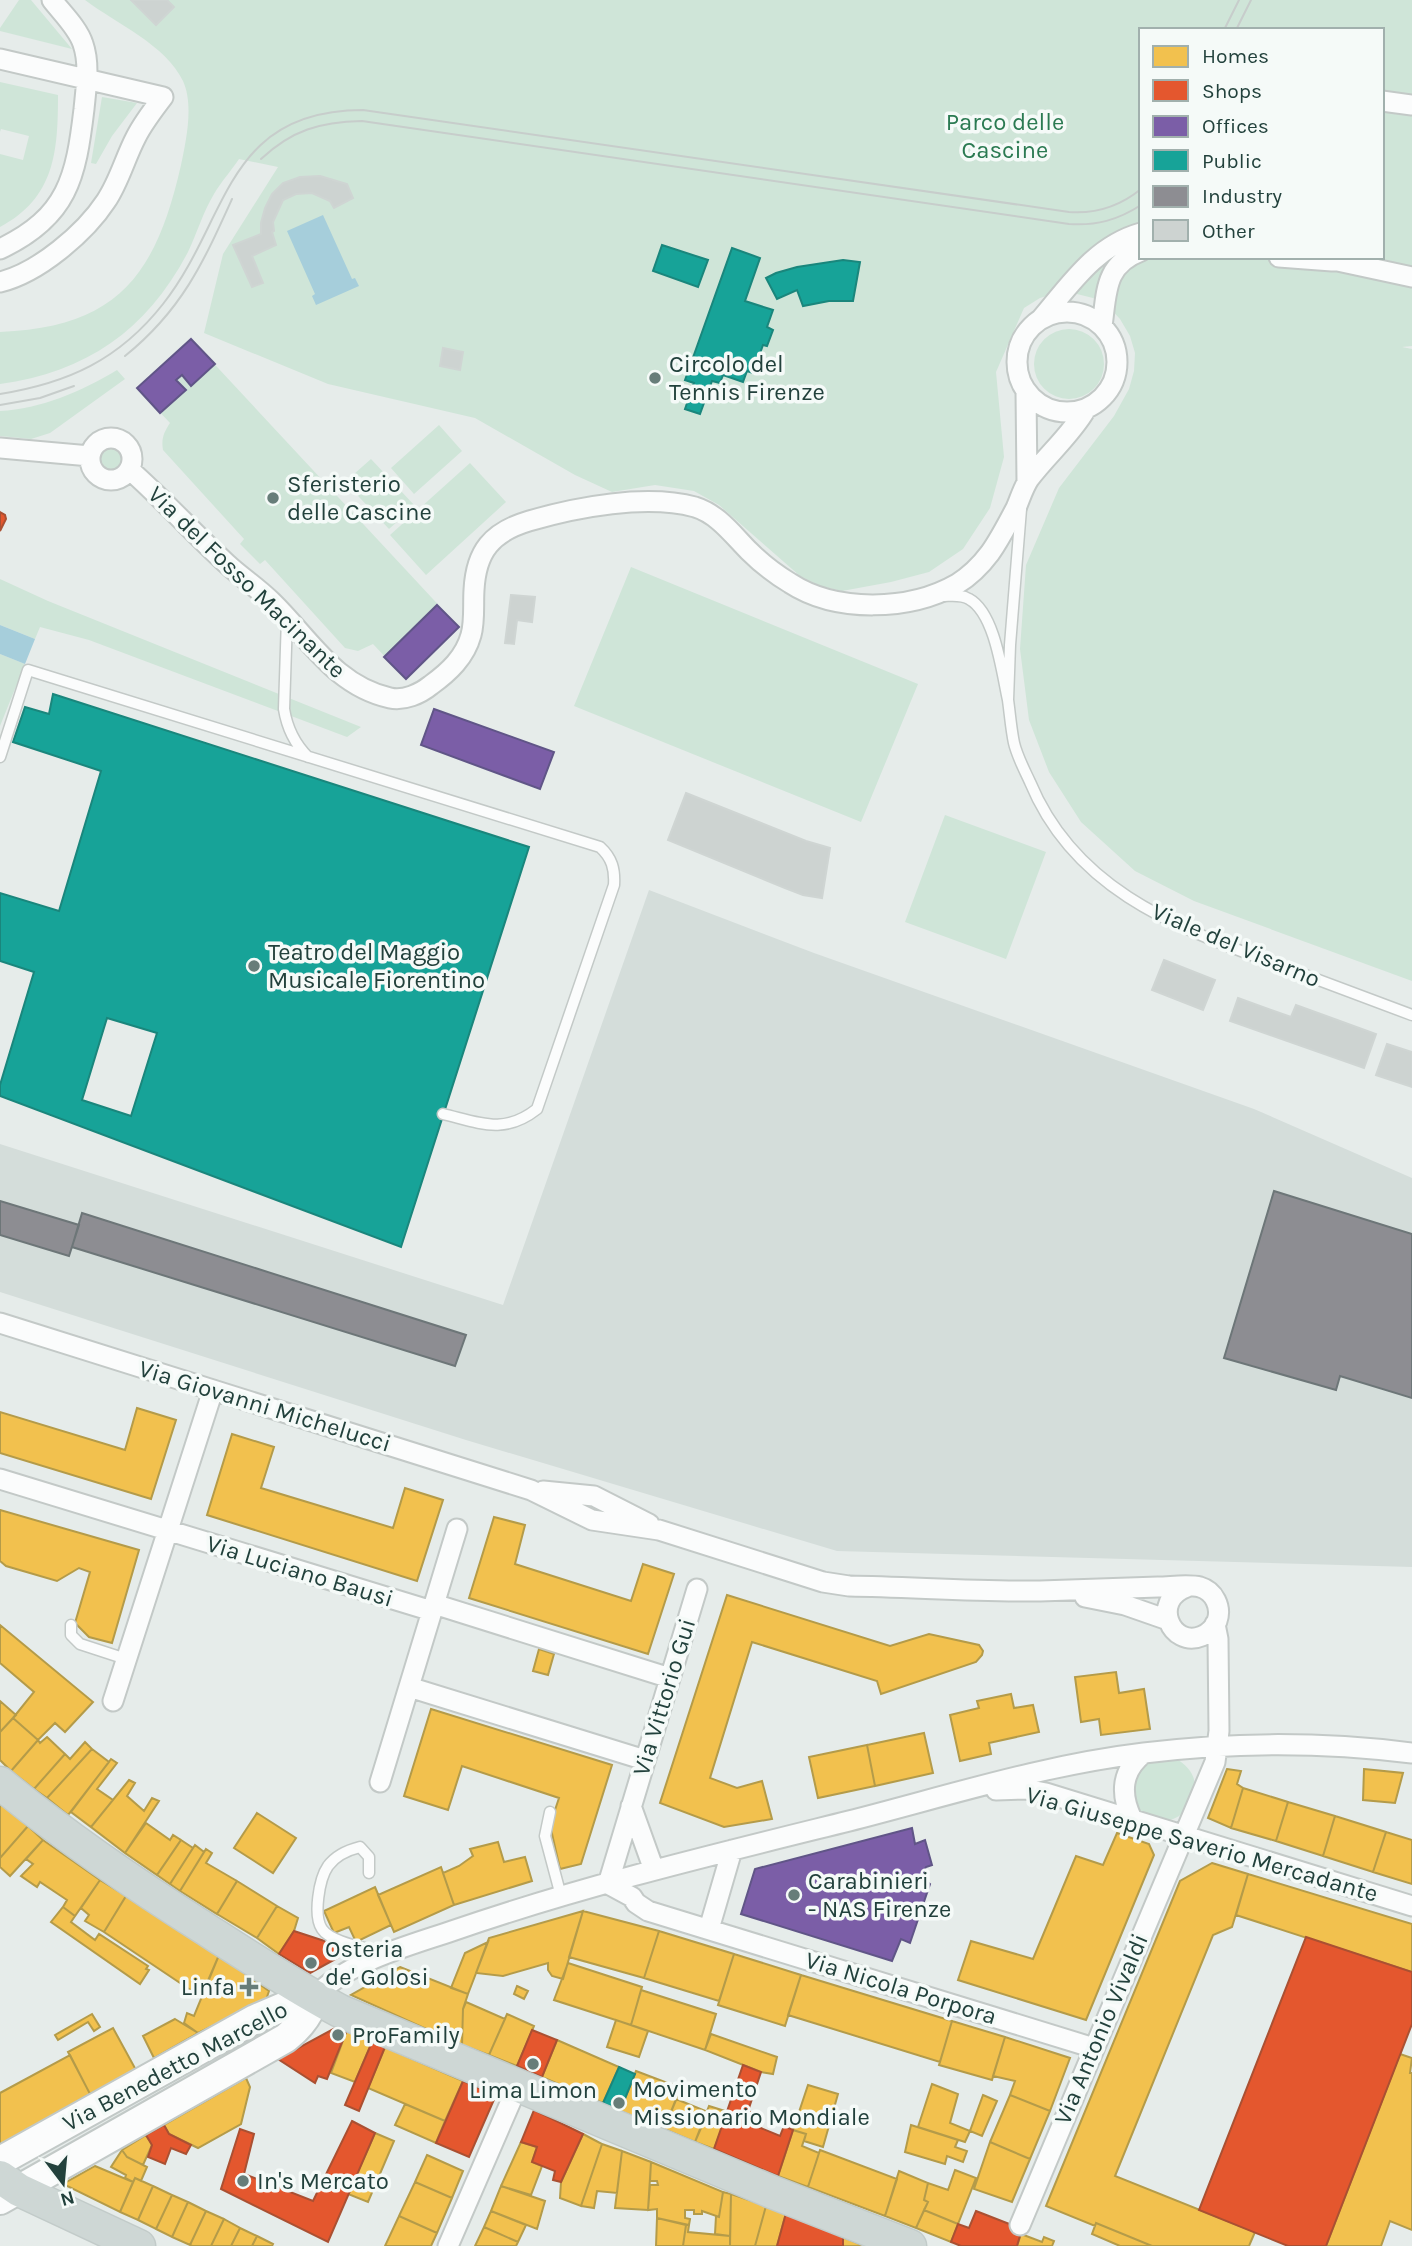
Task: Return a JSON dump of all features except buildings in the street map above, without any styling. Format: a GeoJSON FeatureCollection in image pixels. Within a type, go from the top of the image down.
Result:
{"type":"FeatureCollection","features":[{"type":"Feature","properties":{"kind":"main road"},"geometry":{"type":"LineString","coordinates":[[0,1783],[131,1881],[340,2011],[772,2192],[910,2246]]}},
{"type":"Feature","properties":{"kind":"main road"},"geometry":{"type":"LineString","coordinates":[[6,2189],[139,2246]]}},
{"type":"Feature","properties":{"kind":"street"},"geometry":{"type":"LineString","coordinates":[[0,249],[41,223],[65,194],[79,148],[86,55],[81,38],[51,0]]}},
{"type":"Feature","properties":{"kind":"street"},"geometry":{"type":"LineString","coordinates":[[0,59],[163,97],[135,138],[114,186],[95,215],[57,251],[27,271],[0,282]]}},
{"type":"Feature","properties":{"kind":"street"},"geometry":{"type":"LineString","coordinates":[[1384,102],[1412,105]]}},
{"type":"Feature","properties":{"kind":"street"},"geometry":{"type":"LineString","coordinates":[[1040,320],[1066,312],[1090,317],[1102,326],[1115,344],[1117,374],[1107,394],[1098,402],[1086,409],[1068,413],[1052,411],[1040,405],[1026,392],[1020,381],[1017,358],[1024,336],[1072,281],[1098,255],[1116,243],[1139,234]]}},
{"type":"Feature","properties":{"kind":"street"},"geometry":{"type":"LineString","coordinates":[[1102,326],[1110,275],[1122,261],[1139,252]]}},
{"type":"Feature","properties":{"kind":"street"},"geometry":{"type":"LineString","coordinates":[[1303,259],[1340,262]]}},
{"type":"Feature","properties":{"kind":"street"},"geometry":{"type":"LineString","coordinates":[[1328,259],[1412,277]]}},
{"type":"Feature","properties":{"kind":"street","name":"Viale del Visarno"},"geometry":{"type":"LineString","coordinates":[[1025,488],[1026,392]]}},
{"type":"Feature","properties":{"kind":"street","name":"Viale del Visarno"},"geometry":{"type":"LineString","coordinates":[[546,516],[578,509],[649,501],[696,508],[726,526],[767,567],[804,591],[832,600],[865,604],[921,598],[957,584],[976,570],[1002,534],[1025,488],[1086,409]]}},
{"type":"Feature","properties":{"kind":"street","name":"Via del Fosso Macinante"},"geometry":{"type":"LineString","coordinates":[[110,438],[116,439],[127,445],[131,451],[130,470],[119,479],[104,480],[93,471],[90,456],[97,444],[110,438]]}},
{"type":"Feature","properties":{"kind":"street"},"geometry":{"type":"LineString","coordinates":[[0,448],[90,456]]}},
{"type":"Feature","properties":{"kind":"street","name":"Via del Fosso Macinante"},"geometry":{"type":"LineString","coordinates":[[130,470],[229,565],[271,601],[340,675],[356,685],[390,698],[401,699],[427,688],[445,674],[464,652],[474,622],[475,580],[488,544],[502,531],[546,516]]}},
{"type":"Feature","properties":{"kind":"street","name":"Via Giovanni Michelucci"},"geometry":{"type":"LineString","coordinates":[[0,1323],[531,1490],[592,1520],[659,1530],[823,1581],[849,1586],[1039,1591],[1187,1587]]}},
{"type":"Feature","properties":{"kind":"street"},"geometry":{"type":"LineString","coordinates":[[113,1701],[212,1390]]}},
{"type":"Feature","properties":{"kind":"street","name":"Via Luciano Bausi"},"geometry":{"type":"LineString","coordinates":[[0,1479],[670,1678]]}},
{"type":"Feature","properties":{"kind":"street"},"geometry":{"type":"LineString","coordinates":[[380,1782],[457,1529]]}},
{"type":"Feature","properties":{"kind":"street"},"geometry":{"type":"LineString","coordinates":[[1191,1638],[1206,1634],[1215,1624],[1218,1609],[1212,1595],[1198,1586],[1177,1591],[1170,1599],[1168,1620],[1178,1633],[1191,1638],[1217,1674]]}},
{"type":"Feature","properties":{"kind":"street","name":"Via Vittorio Gui"},"geometry":{"type":"LineString","coordinates":[[608,1884],[697,1589]]}},
{"type":"Feature","properties":{"kind":"street","name":"Via Giovanni Michelucci"},"geometry":{"type":"LineString","coordinates":[[1039,1591],[1113,1601],[1168,1620]]}},
{"type":"Feature","properties":{"kind":"street","name":"Via Antonio Vivaldi"},"geometry":{"type":"LineString","coordinates":[[1020,2225],[1210,1775],[1218,1746],[1218,1639],[1215,1624]]}},
{"type":"Feature","properties":{"kind":"street"},"geometry":{"type":"LineString","coordinates":[[409,1686],[645,1760]]}},
{"type":"Feature","properties":{"kind":"street"},"geometry":{"type":"LineString","coordinates":[[315,1997],[337,1977],[387,1954],[561,1896],[950,1796],[1033,1772],[1144,1753],[1218,1746],[1360,1748],[1412,1753]]}},
{"type":"Feature","properties":{"kind":"street"},"geometry":{"type":"LineString","coordinates":[[1132,1819],[1125,1804],[1124,1780],[1132,1763],[1144,1753]]}},
{"type":"Feature","properties":{"kind":"street","name":"Via Giuseppe Saverio Mercadante"},"geometry":{"type":"LineString","coordinates":[[950,1796],[1031,1790],[1412,1906]]}},
{"type":"Feature","properties":{"kind":"street","name":"Via Vittorio Gui"},"geometry":{"type":"LineString","coordinates":[[631,1806],[654,1870]]}},
{"type":"Feature","properties":{"kind":"street"},"geometry":{"type":"LineString","coordinates":[[709,1929],[732,1850]]}},
{"type":"Feature","properties":{"kind":"street","name":"Via Nicola Porpora"},"geometry":{"type":"LineString","coordinates":[[608,1884],[632,1897],[648,1911],[1094,2048]]}},
{"type":"Feature","properties":{"kind":"street","name":"Via Benedetto Marcello"},"geometry":{"type":"LineString","coordinates":[[0,2161],[255,2019],[297,2001],[315,1997],[312,2009],[305,2019],[286,2038],[6,2189]]}},
{"type":"Feature","properties":{"kind":"street"},"geometry":{"type":"LineString","coordinates":[[448,2246],[518,2085]]}},
{"type":"Feature","properties":{"kind":"lane","name":"Viale del Visarno"},"geometry":{"type":"LineString","coordinates":[[1008,701],[1010,645],[1025,488]]}},
{"type":"Feature","properties":{"kind":"lane","name":"Viale del Visarno"},"geometry":{"type":"LineString","coordinates":[[921,598],[961,596],[978,606],[992,631],[1008,701],[1014,745],[1033,791],[1048,819],[1065,842],[1098,877],[1147,910],[1172,922],[1230,947],[1412,1015]]}},
{"type":"Feature","properties":{"kind":"lane"},"geometry":{"type":"LineString","coordinates":[[287,618],[284,706],[286,724],[299,748],[308,758]]}},
{"type":"Feature","properties":{"kind":"lane"},"geometry":{"type":"LineString","coordinates":[[0,757],[29,670],[600,847],[612,862],[615,874],[610,898],[537,1109],[511,1125],[493,1126],[443,1114]]}},
{"type":"Feature","properties":{"kind":"lane"},"geometry":{"type":"LineString","coordinates":[[71,1625],[71,1635],[77,1642],[126,1659]]}},
{"type":"Feature","properties":{"kind":"lane"},"geometry":{"type":"LineString","coordinates":[[550,1812],[545,1836],[561,1896]]}},
{"type":"Feature","properties":{"kind":"lane"},"geometry":{"type":"LineString","coordinates":[[369,1873],[369,1857],[360,1847],[346,1850],[328,1866],[317,1901],[317,1915],[322,1930],[332,1938],[387,1954]]}},
{"type":"Feature","properties":{"kind":"shaded area"},"geometry":{"type":"Polygon","coordinates":[[[649,890],[814,953],[1254,1109],[1412,1178],[1412,1567],[837,1551],[466,1440],[0,1292],[0,1144],[503,1305],[649,890]]]}},
{"type":"Feature","properties":{"kind":"green space"},"geometry":{"type":"Polygon","coordinates":[[[19,0],[31,0],[72,49],[0,31],[19,0]]]}},
{"type":"Feature","properties":{"kind":"green space","name":"Parco delle Cascine"},"geometry":{"type":"Polygon","coordinates":[[[85,0],[1412,0],[1412,346],[1402,347],[1412,349],[1412,981],[1194,901],[1135,871],[1081,822],[1049,772],[1029,720],[1020,649],[1026,565],[1059,488],[1114,416],[1129,389],[1134,371],[1135,353],[1130,336],[1107,305],[1093,298],[1073,293],[1056,293],[1040,298],[1024,308],[996,372],[1004,457],[990,508],[963,549],[929,572],[842,591],[820,586],[800,576],[719,505],[694,491],[655,485],[612,492],[575,475],[475,418],[328,384],[204,333],[223,254],[278,167],[239,159],[210,201],[188,252],[172,280],[154,304],[111,343],[87,358],[60,369],[0,384],[0,332],[41,328],[75,319],[103,306],[125,288],[144,265],[159,237],[181,165],[187,134],[188,101],[183,81],[175,68],[140,36],[85,0]]]}},
{"type":"Feature","properties":{"kind":"green space"},"geometry":{"type":"Polygon","coordinates":[[[0,82],[58,95],[54,154],[43,187],[32,202],[0,227],[0,154],[23,160],[29,136],[1,129],[0,132],[0,82]]]}},
{"type":"Feature","properties":{"kind":"green space"},"geometry":{"type":"Polygon","coordinates":[[[102,97],[137,103],[112,136],[96,164],[91,163],[102,97]]]}},
{"type":"Feature","properties":{"kind":"green space"},"geometry":{"type":"Polygon","coordinates":[[[1069,329],[1094,339],[1104,364],[1094,389],[1069,399],[1044,389],[1034,364],[1044,339],[1069,329]]]}},
{"type":"Feature","properties":{"kind":"green space","name":"Sferisterio delle Cascine"},"geometry":{"type":"Polygon","coordinates":[[[191,339],[459,627],[406,679],[373,644],[358,651],[345,648],[265,560],[260,564],[240,544],[244,539],[163,450],[163,436],[170,423],[137,388],[191,339]]]}},
{"type":"Feature","properties":{"kind":"green space"},"geometry":{"type":"Polygon","coordinates":[[[117,370],[125,379],[50,433],[31,439],[0,436],[0,411],[31,407],[61,398],[117,370]]]}},
{"type":"Feature","properties":{"kind":"green space"},"geometry":{"type":"Polygon","coordinates":[[[439,425],[462,451],[414,494],[391,468],[439,425]]]}},
{"type":"Feature","properties":{"kind":"green space"},"geometry":{"type":"Polygon","coordinates":[[[112,441],[125,446],[130,459],[125,472],[112,477],[99,472],[94,459],[99,446],[112,441]]]}},
{"type":"Feature","properties":{"kind":"green space"},"geometry":{"type":"Polygon","coordinates":[[[371,459],[415,506],[389,529],[345,482],[371,459]]]}},
{"type":"Feature","properties":{"kind":"green space"},"geometry":{"type":"Polygon","coordinates":[[[470,463],[506,502],[426,575],[390,535],[470,463]]]}},
{"type":"Feature","properties":{"kind":"green space"},"geometry":{"type":"Polygon","coordinates":[[[631,567],[918,684],[861,822],[574,706],[631,567]]]}},
{"type":"Feature","properties":{"kind":"green space"},"geometry":{"type":"Polygon","coordinates":[[[0,579],[48,601],[361,727],[347,737],[89,640],[40,627],[35,639],[0,625],[0,579]]]}},
{"type":"Feature","properties":{"kind":"green space"},"geometry":{"type":"Polygon","coordinates":[[[0,654],[25,664],[0,726],[0,654]]]}},
{"type":"Feature","properties":{"kind":"green space"},"geometry":{"type":"Polygon","coordinates":[[[945,815],[1046,852],[1006,959],[905,922],[945,815]]]}},
{"type":"Feature","properties":{"kind":"green space"},"geometry":{"type":"Polygon","coordinates":[[[1175,1758],[1187,1767],[1194,1778],[1193,1797],[1176,1818],[1152,1818],[1141,1811],[1134,1800],[1133,1780],[1143,1763],[1175,1758]]]}},
{"type":"Feature","properties":{"kind":"water"},"geometry":{"type":"Polygon","coordinates":[[[323,215],[352,279],[355,278],[359,286],[316,305],[312,296],[315,294],[287,231],[323,215]]]}},
{"type":"Feature","properties":{"kind":"water"},"geometry":{"type":"Polygon","coordinates":[[[0,625],[35,639],[25,664],[0,654],[0,625]]]}},
{"type":"Feature","properties":{"kind":"tram line"},"geometry":{"type":"LineString","coordinates":[[1225,28],[1239,0]]}},
{"type":"Feature","properties":{"kind":"tram line"},"geometry":{"type":"LineString","coordinates":[[1237,28],[1251,0]]}},
{"type":"Feature","properties":{"kind":"tram line"},"geometry":{"type":"LineString","coordinates":[[0,394],[70,375],[90,366],[129,340],[163,304],[185,272],[236,176],[256,149],[282,129],[317,115],[363,110],[1069,212],[1107,208],[1139,190]]}},
{"type":"Feature","properties":{"kind":"tram line"},"geometry":{"type":"LineString","coordinates":[[261,159],[296,134],[333,123],[362,121],[1069,224],[1106,221],[1139,206]]}},
{"type":"Feature","properties":{"kind":"tram line"},"geometry":{"type":"LineString","coordinates":[[125,356],[162,321],[189,284],[232,199]]}},
{"type":"Feature","properties":{"kind":"tram line"},"geometry":{"type":"LineString","coordinates":[[0,405],[40,398],[74,386]]}},
{"type":"Feature","properties":{"kind":"place","name":"Circolo del Tennis Firenze"},"geometry":{"type":"Point","coordinates":[655,378]}},
{"type":"Feature","properties":{"kind":"place","name":"Sferisterio delle Cascine"},"geometry":{"type":"Point","coordinates":[273,498]}},
{"type":"Feature","properties":{"kind":"place","name":"Teatro del Maggio Musicale Fiorentino"},"geometry":{"type":"Point","coordinates":[254,966]}},
{"type":"Feature","properties":{"kind":"place","name":"Carabinieri - NAS Firenze"},"geometry":{"type":"Point","coordinates":[794,1895]}},
{"type":"Feature","properties":{"kind":"place","name":"Osteria de' Golosi"},"geometry":{"type":"Point","coordinates":[311,1963]}},
{"type":"Feature","properties":{"kind":"place","name":"Linfa"},"geometry":{"type":"Point","coordinates":[249,1987]}},
{"type":"Feature","properties":{"kind":"place","name":"ProFamily"},"geometry":{"type":"Point","coordinates":[338,2035]}},
{"type":"Feature","properties":{"kind":"place","name":"Lima Limon"},"geometry":{"type":"Point","coordinates":[533,2064]}},
{"type":"Feature","properties":{"kind":"place","name":"Movimento Missionario Mondiale"},"geometry":{"type":"Point","coordinates":[619,2103]}},
{"type":"Feature","properties":{"kind":"place","name":"In's Mercato"},"geometry":{"type":"Point","coordinates":[243,2181]}}]}
